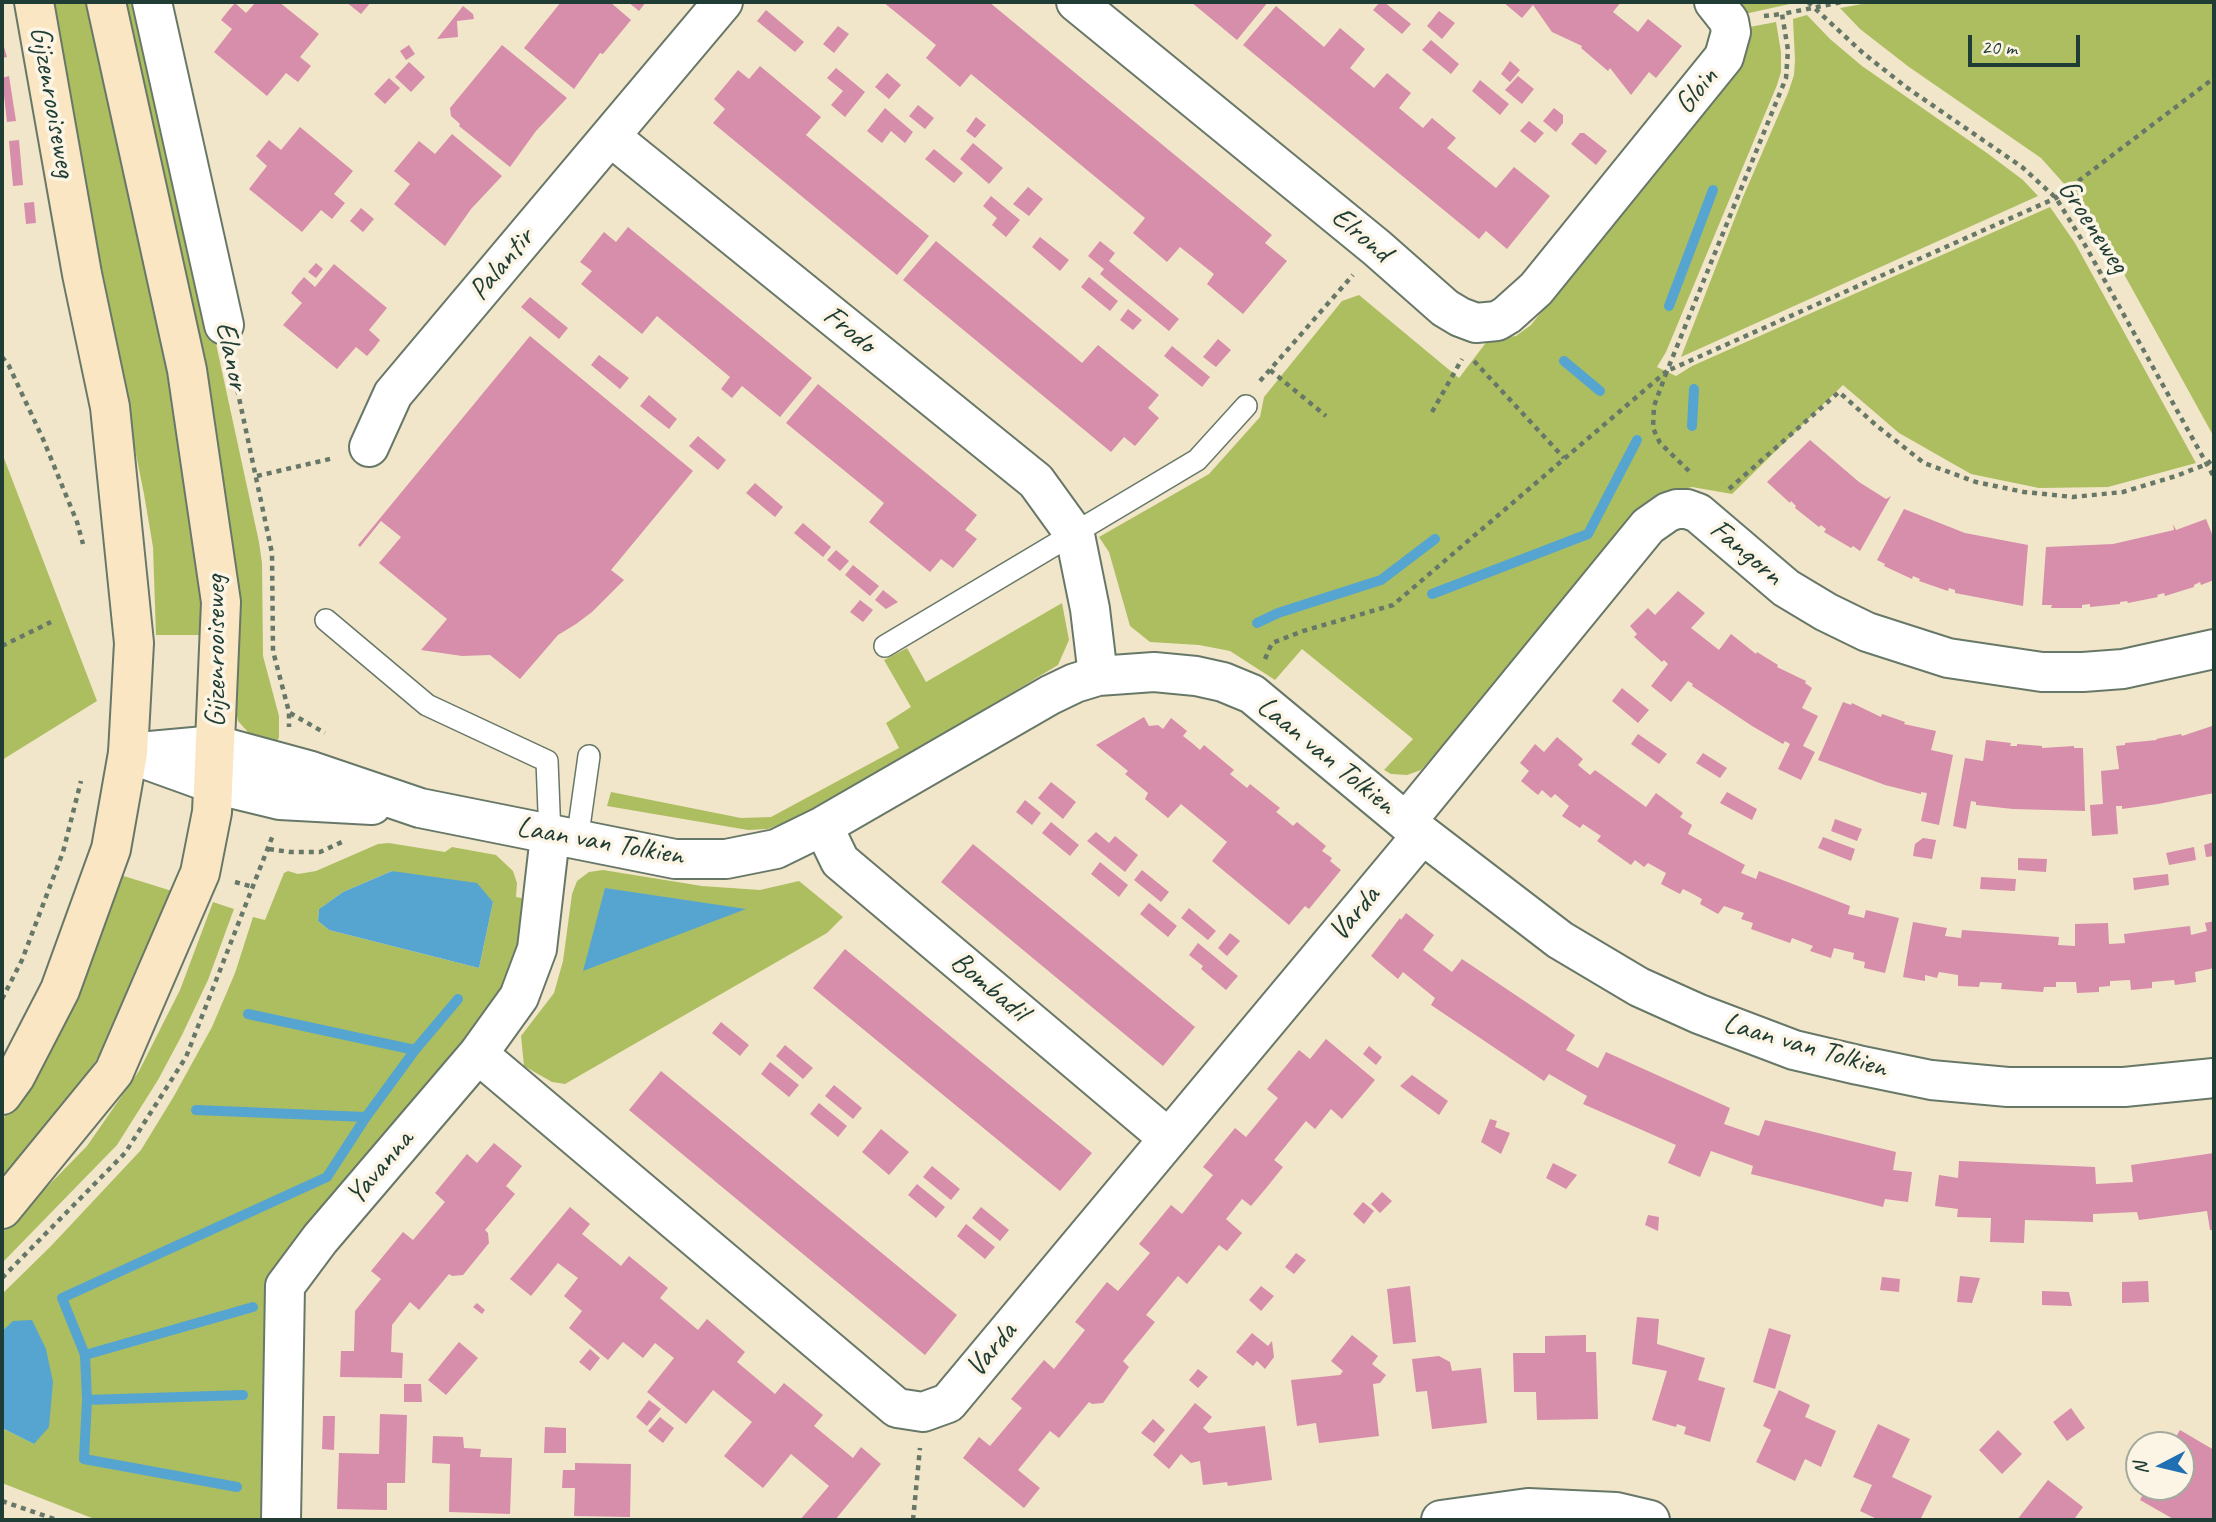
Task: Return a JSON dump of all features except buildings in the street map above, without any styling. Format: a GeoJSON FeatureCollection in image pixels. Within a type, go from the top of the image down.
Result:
{"type":"FeatureCollection","features":[{"type":"Feature","properties":{"kind":"main road","name":"Gijzenrooiseweg"},"geometry":{"type":"LineString","coordinates":[[2,1095],[15,1077],[60,990],[111,849],[128,753],[134,643],[110,407],[82,274],[34,2]]}},
{"type":"Feature","properties":{"kind":"main road","name":"Gijzenrooiseweg"},"geometry":{"type":"LineString","coordinates":[[2,1209],[114,1072],[200,873],[212,811],[222,602],[187,370],[106,2]]}},
{"type":"Feature","properties":{"kind":"street","name":"Elanor"},"geometry":{"type":"LineString","coordinates":[[152,2],[224,325]]}},
{"type":"Feature","properties":{"kind":"street","name":"Palantir"},"geometry":{"type":"LineString","coordinates":[[369,447],[393,394],[723,2]]}},
{"type":"Feature","properties":{"kind":"street","name":"Elrond"},"geometry":{"type":"LineString","coordinates":[[1076,2],[1377,248],[1452,313],[1476,323],[1497,321],[1507,316],[1536,289],[1631,172]]}},
{"type":"Feature","properties":{"kind":"street","name":"Gloin"},"geometry":{"type":"LineString","coordinates":[[1631,172],[1724,57],[1731,32],[1729,21],[1714,2]]}},
{"type":"Feature","properties":{"kind":"street","name":"Frodo"},"geometry":{"type":"LineString","coordinates":[[611,137],[1036,481],[1075,535],[1090,609],[1098,676]]}},
{"type":"Feature","properties":{"kind":"street","name":"Fangorn"},"geometry":{"type":"LineString","coordinates":[[1414,828],[1648,526],[1677,509],[1698,513],[1786,588],[1826,612],[1867,632],[1948,658],[2042,672],[2083,672],[2123,669],[2214,649]]}},
{"type":"Feature","properties":{"kind":"street","name":"Laan van Tolkien"},"geometry":{"type":"LineString","coordinates":[[128,753],[216,745],[308,770],[420,808],[674,859],[726,859],[776,849],[824,825],[1050,695],[1098,676],[1171,673],[1223,682],[1252,694],[1414,828],[1560,940],[1639,987],[1699,1014],[1794,1050],[1931,1080],[2008,1087],[2124,1087],[2214,1078]]}},
{"type":"Feature","properties":{"kind":"street","name":"Laan van Tolkien"},"geometry":{"type":"LineString","coordinates":[[128,753],[214,784],[280,800],[420,808]]}},
{"type":"Feature","properties":{"kind":"street","name":"Bombadil"},"geometry":{"type":"LineString","coordinates":[[824,825],[840,861],[1168,1138]]}},
{"type":"Feature","properties":{"kind":"street","name":"Varda"},"geometry":{"type":"LineString","coordinates":[[923,1412],[948,1403],[1168,1138],[1414,828]]}},
{"type":"Feature","properties":{"kind":"street","name":"Yavanna"},"geometry":{"type":"LineString","coordinates":[[282,1520],[285,1286],[320,1239],[478,1054],[519,997],[537,949],[564,838]]}},
{"type":"Feature","properties":{"kind":"street"},"geometry":{"type":"LineString","coordinates":[[478,1054],[897,1408],[923,1412]]}},
{"type":"Feature","properties":{"kind":"street"},"geometry":{"type":"LineString","coordinates":[[1441,1520],[1528,1508],[1616,1512],[1650,1520]]}},
{"type":"Feature","properties":{"kind":"lane"},"geometry":{"type":"LineString","coordinates":[[885,646],[1197,460],[1246,406]]}},
{"type":"Feature","properties":{"kind":"lane"},"geometry":{"type":"LineString","coordinates":[[326,620],[427,705],[547,761],[564,838]]}},
{"type":"Feature","properties":{"kind":"lane"},"geometry":{"type":"LineString","coordinates":[[564,838],[589,756]]}},
{"type":"Feature","properties":{"kind":"path","name":"Groeneweg"},"geometry":{"type":"LineString","coordinates":[[1808,2],[1874,61],[2022,167],[2056,198],[2214,477]]}},
{"type":"Feature","properties":{"kind":"path"},"geometry":{"type":"LineString","coordinates":[[1691,473],[1660,443],[1653,428],[1654,406],[1786,78],[1788,50],[1782,14],[1842,2]]}},
{"type":"Feature","properties":{"kind":"path"},"geometry":{"type":"LineString","coordinates":[[1252,694],[1272,643],[1303,631],[1393,605],[1667,371],[2056,198],[2214,78]]}},
{"type":"Feature","properties":{"kind":"path"},"geometry":{"type":"LineString","coordinates":[[1246,406],[1255,387],[1377,248]]}},
{"type":"Feature","properties":{"kind":"path","name":"Elanor"},"geometry":{"type":"LineString","coordinates":[[224,325],[272,553],[273,651],[289,712]]}},
{"type":"Feature","properties":{"kind":"path"},"geometry":{"type":"LineString","coordinates":[[1432,412],[1466,353],[1564,458]]}},
{"type":"Feature","properties":{"kind":"path"},"geometry":{"type":"LineString","coordinates":[[2,357],[9,366],[43,439],[77,522],[83,545]]}},
{"type":"Feature","properties":{"kind":"path"},"geometry":{"type":"LineString","coordinates":[[1270,370],[1326,416]]}},
{"type":"Feature","properties":{"kind":"path"},"geometry":{"type":"LineString","coordinates":[[1710,522],[1720,497],[1839,392],[1924,463],[1976,482],[2024,492],[2073,497],[2123,492],[2207,464],[2214,458]]}},
{"type":"Feature","properties":{"kind":"path"},"geometry":{"type":"LineString","coordinates":[[257,477],[369,447]]}},
{"type":"Feature","properties":{"kind":"path"},"geometry":{"type":"LineString","coordinates":[[2,646],[51,622]]}},
{"type":"Feature","properties":{"kind":"path"},"geometry":{"type":"LineString","coordinates":[[2,999],[22,960],[63,852],[82,779]]}},
{"type":"Feature","properties":{"kind":"path"},"geometry":{"type":"LineString","coordinates":[[65,837],[111,849]]}},
{"type":"Feature","properties":{"kind":"path"},"geometry":{"type":"LineString","coordinates":[[200,873],[253,887]]}},
{"type":"Feature","properties":{"kind":"path"},"geometry":{"type":"LineString","coordinates":[[913,1520],[923,1412]]}},
{"type":"Feature","properties":{"kind":"path"},"geometry":{"type":"LineString","coordinates":[[2,1501],[57,1520]]}},
{"type":"Feature","properties":{"kind":"green space"},"geometry":{"type":"Polygon","coordinates":[[[45,2],[90,2],[189,459],[207,635],[156,635],[153,547],[144,494],[45,2]]]}},
{"type":"Feature","properties":{"kind":"green space"},"geometry":{"type":"Polygon","coordinates":[[[112,2],[142,2],[259,542],[262,563],[263,656],[279,716],[279,737],[274,750],[256,741],[238,721],[232,695],[112,2]]]}},
{"type":"Feature","properties":{"kind":"green space"},"geometry":{"type":"Polygon","coordinates":[[[1732,2],[1799,2],[1740,15],[1732,2]]]}},
{"type":"Feature","properties":{"kind":"green space"},"geometry":{"type":"Polygon","coordinates":[[[1873,2],[2214,2],[2214,437],[2098,227],[2083,205],[2041,158],[1909,67],[1860,29],[1840,8],[1873,2]]]}},
{"type":"Feature","properties":{"kind":"green space"},"geometry":{"type":"Polygon","coordinates":[[[1807,15],[1862,66],[1987,153],[2023,180],[2038,196],[1681,357],[1794,75],[1793,19],[1807,15]]]}},
{"type":"Feature","properties":{"kind":"green space"},"geometry":{"type":"Polygon","coordinates":[[[1776,22],[1781,52],[1781,72],[1777,85],[1666,352],[1657,367],[1676,376],[1692,366],[2050,207],[2075,243],[2196,463],[2108,487],[2039,488],[1971,474],[1899,433],[1843,385],[1732,494],[1692,487],[1671,492],[1655,503],[1421,770],[1407,775],[1391,774],[1384,770],[1413,739],[1302,649],[1275,680],[1230,651],[1199,645],[1150,642],[1130,626],[1109,552],[1099,537],[1209,474],[1260,417],[1264,397],[1342,301],[1359,295],[1459,378],[1488,340],[1516,336],[1531,325],[1735,67],[1744,28],[1776,22]]]}},
{"type":"Feature","properties":{"kind":"green space"},"geometry":{"type":"Polygon","coordinates":[[[2,453],[97,701],[2,760],[2,453]]]}},
{"type":"Feature","properties":{"kind":"green space"},"geometry":{"type":"Polygon","coordinates":[[[1062,603],[1069,640],[1058,665],[795,818],[768,829],[748,830],[607,806],[611,792],[741,818],[771,817],[899,748],[886,723],[911,707],[884,660],[907,648],[926,682],[1062,603]]]}},
{"type":"Feature","properties":{"kind":"green space"},"geometry":{"type":"Polygon","coordinates":[[[389,843],[445,852],[452,847],[496,855],[513,871],[517,883],[516,897],[527,899],[523,934],[503,992],[295,1244],[271,1286],[264,1349],[262,1520],[97,1520],[2,1483],[2,1428],[34,1444],[14,1321],[2,1331],[2,1294],[141,1150],[212,1027],[235,973],[253,917],[265,920],[284,873],[316,871],[378,844],[389,843]],[[392,871],[343,892],[319,909],[318,921],[329,930],[479,968],[493,902],[392,871]]]}},
{"type":"Feature","properties":{"kind":"green space"},"geometry":{"type":"Polygon","coordinates":[[[603,870],[702,886],[760,890],[799,881],[843,917],[827,933],[565,1084],[552,1082],[524,1066],[521,1036],[554,993],[563,961],[572,894],[577,881],[589,872],[603,870]]]}},
{"type":"Feature","properties":{"kind":"green space"},"geometry":{"type":"Polygon","coordinates":[[[114,873],[172,891],[126,1008],[82,1085],[2,1187],[2,1121],[39,1061],[114,873]]]}},
{"type":"Feature","properties":{"kind":"green space"},"geometry":{"type":"Polygon","coordinates":[[[213,902],[234,909],[208,980],[158,1080],[117,1145],[2,1263],[2,1233],[87,1146],[139,1071],[180,990],[213,902]]]}},
{"type":"Feature","properties":{"kind":"water"},"geometry":{"type":"Polygon","coordinates":[[[392,871],[477,883],[493,902],[479,968],[329,930],[318,921],[319,909],[343,892],[392,871]]]}},
{"type":"Feature","properties":{"kind":"water"},"geometry":{"type":"Polygon","coordinates":[[[605,888],[746,909],[583,971],[605,888]]]}},
{"type":"Feature","properties":{"kind":"water"},"geometry":{"type":"Polygon","coordinates":[[[32,1320],[46,1349],[53,1382],[49,1427],[34,1444],[2,1428],[2,1331],[13,1321],[32,1320]]]}},
{"type":"Feature","properties":{"kind":"waterway"},"geometry":{"type":"LineString","coordinates":[[1669,306],[1713,190]]}},
{"type":"Feature","properties":{"kind":"waterway"},"geometry":{"type":"LineString","coordinates":[[1564,361],[1600,391]]}},
{"type":"Feature","properties":{"kind":"waterway"},"geometry":{"type":"LineString","coordinates":[[1692,426],[1694,389]]}},
{"type":"Feature","properties":{"kind":"waterway"},"geometry":{"type":"LineString","coordinates":[[1432,594],[1588,534],[1637,440]]}},
{"type":"Feature","properties":{"kind":"waterway"},"geometry":{"type":"LineString","coordinates":[[1257,623],[1278,613],[1381,580],[1435,539]]}},
{"type":"Feature","properties":{"kind":"waterway"},"geometry":{"type":"LineString","coordinates":[[248,1014],[415,1050],[458,999]]}},
{"type":"Feature","properties":{"kind":"waterway"},"geometry":{"type":"LineString","coordinates":[[196,1110],[366,1117],[415,1050]]}},
{"type":"Feature","properties":{"kind":"waterway"},"geometry":{"type":"LineString","coordinates":[[253,1307],[85,1355],[62,1298],[327,1177],[366,1117]]}},
{"type":"Feature","properties":{"kind":"waterway"},"geometry":{"type":"LineString","coordinates":[[85,1355],[87,1400],[243,1395]]}},
{"type":"Feature","properties":{"kind":"waterway"},"geometry":{"type":"LineString","coordinates":[[87,1400],[84,1459],[237,1487]]}}]}
